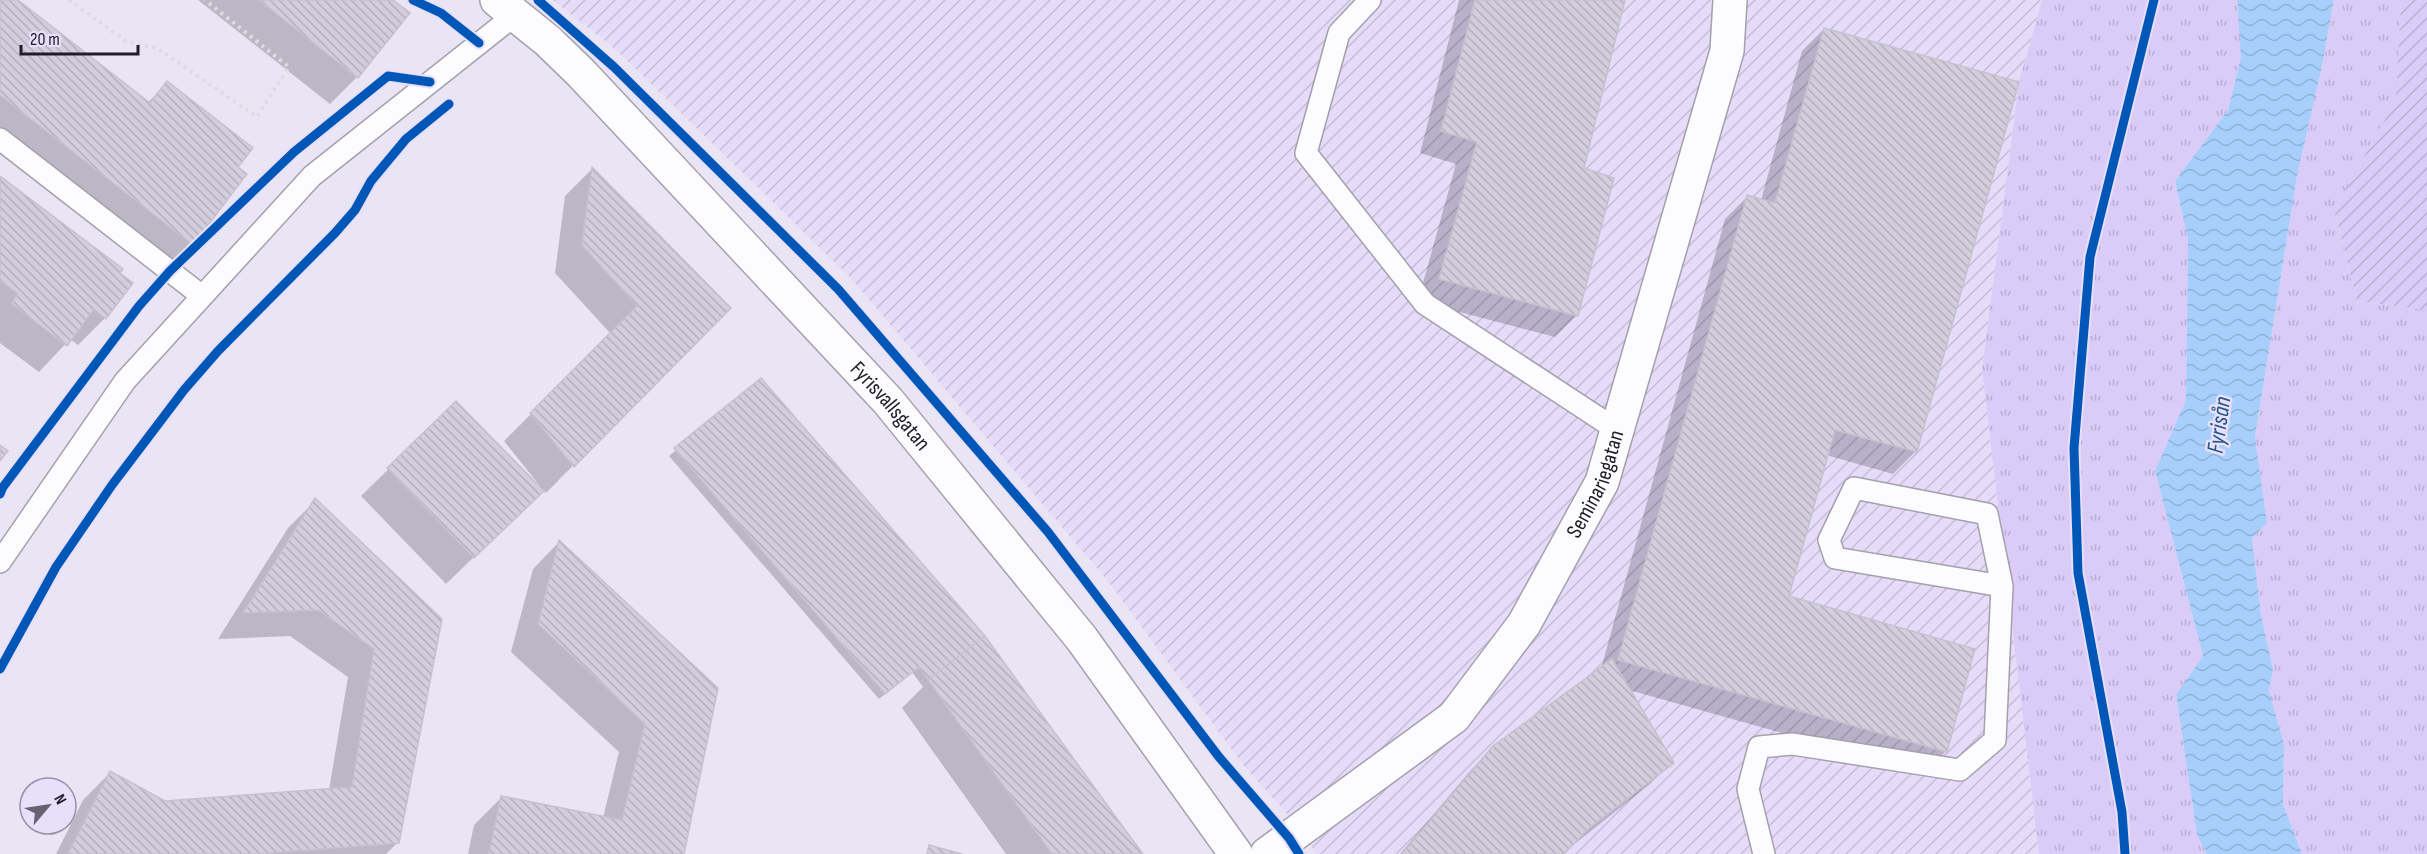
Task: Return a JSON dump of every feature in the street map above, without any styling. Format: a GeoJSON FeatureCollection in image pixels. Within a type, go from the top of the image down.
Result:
{"type":"FeatureCollection","features":[{"type":"Feature","properties":{"kind":"street","name":"Seminariegatan"},"geometry":{"type":"LineString","coordinates":[[1267,854],[1454,717],[1524,624],[1602,483],[1727,51],[1730,0]]}},
{"type":"Feature","properties":{"kind":"street","name":"Fyrisvallsgatan"},"geometry":{"type":"LineString","coordinates":[[506,8],[548,41],[581,73],[888,401],[1082,639],[1236,854]]}},
{"type":"Feature","properties":{"kind":"lane"},"geometry":{"type":"LineString","coordinates":[[1371,0],[1339,33],[1306,153],[1425,304],[1617,430]]}},
{"type":"Feature","properties":{"kind":"lane"},"geometry":{"type":"LineString","coordinates":[[0,562],[125,381],[202,296],[312,176],[506,8]]}},
{"type":"Feature","properties":{"kind":"lane"},"geometry":{"type":"LineString","coordinates":[[0,139],[202,296]]}},
{"type":"Feature","properties":{"kind":"lane"},"geometry":{"type":"LineString","coordinates":[[1764,854],[1749,789],[1759,747],[1793,744],[1960,770],[1995,740],[2002,586],[1987,514],[1854,488],[1829,540],[1835,558],[2002,586]]}},
{"type":"Feature","properties":{"kind":"path"},"geometry":{"type":"LineString","coordinates":[[69,0],[127,42],[157,48],[257,117],[289,67],[205,0]]}},
{"type":"Feature","properties":{"kind":"shaded area"},"geometry":{"type":"Polygon","coordinates":[[[553,0],[2042,0],[2019,82],[1982,369],[2039,854],[1316,854],[1302,830],[1244,766],[1107,580],[849,276],[615,49],[553,0]]]}},
{"type":"Feature","properties":{"kind":"green space"},"geometry":{"type":"Polygon","coordinates":[[[2042,0],[2237,0],[2242,58],[2228,110],[2175,181],[2188,240],[2186,400],[2155,471],[2203,656],[2176,694],[2197,835],[2207,854],[2039,854],[1982,369],[2019,82],[2042,0]]]}},
{"type":"Feature","properties":{"kind":"green space"},"geometry":{"type":"Polygon","coordinates":[[[2334,0],[2401,0],[2397,100],[2334,211],[2357,301],[2427,310],[2427,854],[2302,854],[2283,804],[2284,744],[2269,691],[2273,669],[2261,615],[2252,538],[2267,523],[2255,437],[2297,176],[2322,66],[2334,0]]]}},
{"type":"Feature","properties":{"kind":"green space"},"geometry":{"type":"Polygon","coordinates":[[[2401,0],[2427,0],[2427,310],[2357,301],[2334,210],[2396,100],[2401,0]]]}},
{"type":"Feature","properties":{"kind":"water","name":"Fyrisån"},"geometry":{"type":"Polygon","coordinates":[[[2237,0],[2334,0],[2322,66],[2297,176],[2255,437],[2267,523],[2252,538],[2261,615],[2273,669],[2269,691],[2284,744],[2283,804],[2302,854],[2207,854],[2197,835],[2176,694],[2203,656],[2155,471],[2186,400],[2188,240],[2175,181],[2228,110],[2241,58],[2237,0]]]}},
{"type":"Feature","properties":{"kind":"building"},"geometry":{"type":"Polygon","coordinates":[[[0,0],[18,0],[150,103],[167,81],[253,148],[238,167],[247,174],[193,245],[0,95],[0,0]]]}},
{"type":"Feature","properties":{"kind":"building"},"geometry":{"type":"Polygon","coordinates":[[[259,0],[393,0],[410,13],[358,78],[259,0]]]}},
{"type":"Feature","properties":{"kind":"building"},"geometry":{"type":"Polygon","coordinates":[[[1475,0],[1625,0],[1584,168],[1614,178],[1578,316],[1439,279],[1477,142],[1441,131],[1475,0]]]}},
{"type":"Feature","properties":{"kind":"building"},"geometry":{"type":"Polygon","coordinates":[[[1824,28],[2019,82],[1917,452],[1835,430],[1789,596],[1975,649],[1947,752],[1618,660],[1747,195],[1775,203],[1824,28]]]}},
{"type":"Feature","properties":{"kind":"building"},"geometry":{"type":"Polygon","coordinates":[[[592,167],[731,308],[574,467],[530,413],[637,306],[582,245],[592,167]]]}},
{"type":"Feature","properties":{"kind":"building"},"geometry":{"type":"Polygon","coordinates":[[[0,176],[123,269],[120,273],[133,283],[106,319],[94,309],[67,346],[11,303],[18,294],[0,280],[0,176]]]}},
{"type":"Feature","properties":{"kind":"building"},"geometry":{"type":"Polygon","coordinates":[[[761,378],[985,636],[928,680],[919,667],[885,694],[674,448],[761,378]]]}},
{"type":"Feature","properties":{"kind":"building"},"geometry":{"type":"Polygon","coordinates":[[[456,401],[544,491],[474,558],[387,468],[456,401]]]}},
{"type":"Feature","properties":{"kind":"building"},"geometry":{"type":"Polygon","coordinates":[[[0,445],[8,451],[0,461],[0,445]]]}},
{"type":"Feature","properties":{"kind":"building"},"geometry":{"type":"Polygon","coordinates":[[[315,498],[442,619],[399,843],[258,854],[68,854],[110,771],[165,801],[352,787],[374,649],[318,610],[243,613],[315,498]]]}},
{"type":"Feature","properties":{"kind":"building"},"geometry":{"type":"Polygon","coordinates":[[[559,540],[718,688],[684,854],[489,854],[501,796],[622,820],[645,724],[538,624],[559,540]]]}},
{"type":"Feature","properties":{"kind":"building"},"geometry":{"type":"Polygon","coordinates":[[[985,636],[1143,854],[1052,854],[928,680],[985,636]]]}},
{"type":"Feature","properties":{"kind":"building"},"geometry":{"type":"Polygon","coordinates":[[[1612,659],[1674,763],[1589,828],[1564,854],[1402,854],[1493,746],[1612,659]]]}},
{"type":"Feature","properties":{"kind":"building"},"geometry":{"type":"Polygon","coordinates":[[[929,845],[962,854],[927,854],[929,845]]]}},
{"type":"Feature","properties":{"kind":"cycle path"},"geometry":{"type":"LineString","coordinates":[[413,0],[441,13],[479,43]]}},
{"type":"Feature","properties":{"kind":"cycle path"},"geometry":{"type":"LineString","coordinates":[[538,0],[614,67],[838,289],[1048,532],[1219,757],[1289,838],[1299,854]]}},
{"type":"Feature","properties":{"kind":"cycle path"},"geometry":{"type":"LineString","coordinates":[[2125,854],[2122,812],[2078,573],[2074,448],[2090,257],[2154,0]]}},
{"type":"Feature","properties":{"kind":"cycle path"},"geometry":{"type":"LineString","coordinates":[[0,494],[139,306],[170,271],[294,152],[388,76],[430,82]]}},
{"type":"Feature","properties":{"kind":"cycle path"},"geometry":{"type":"LineString","coordinates":[[0,669],[56,567],[112,485],[184,390],[218,351],[335,233],[355,210],[371,181],[406,139],[449,104]]}}]}
